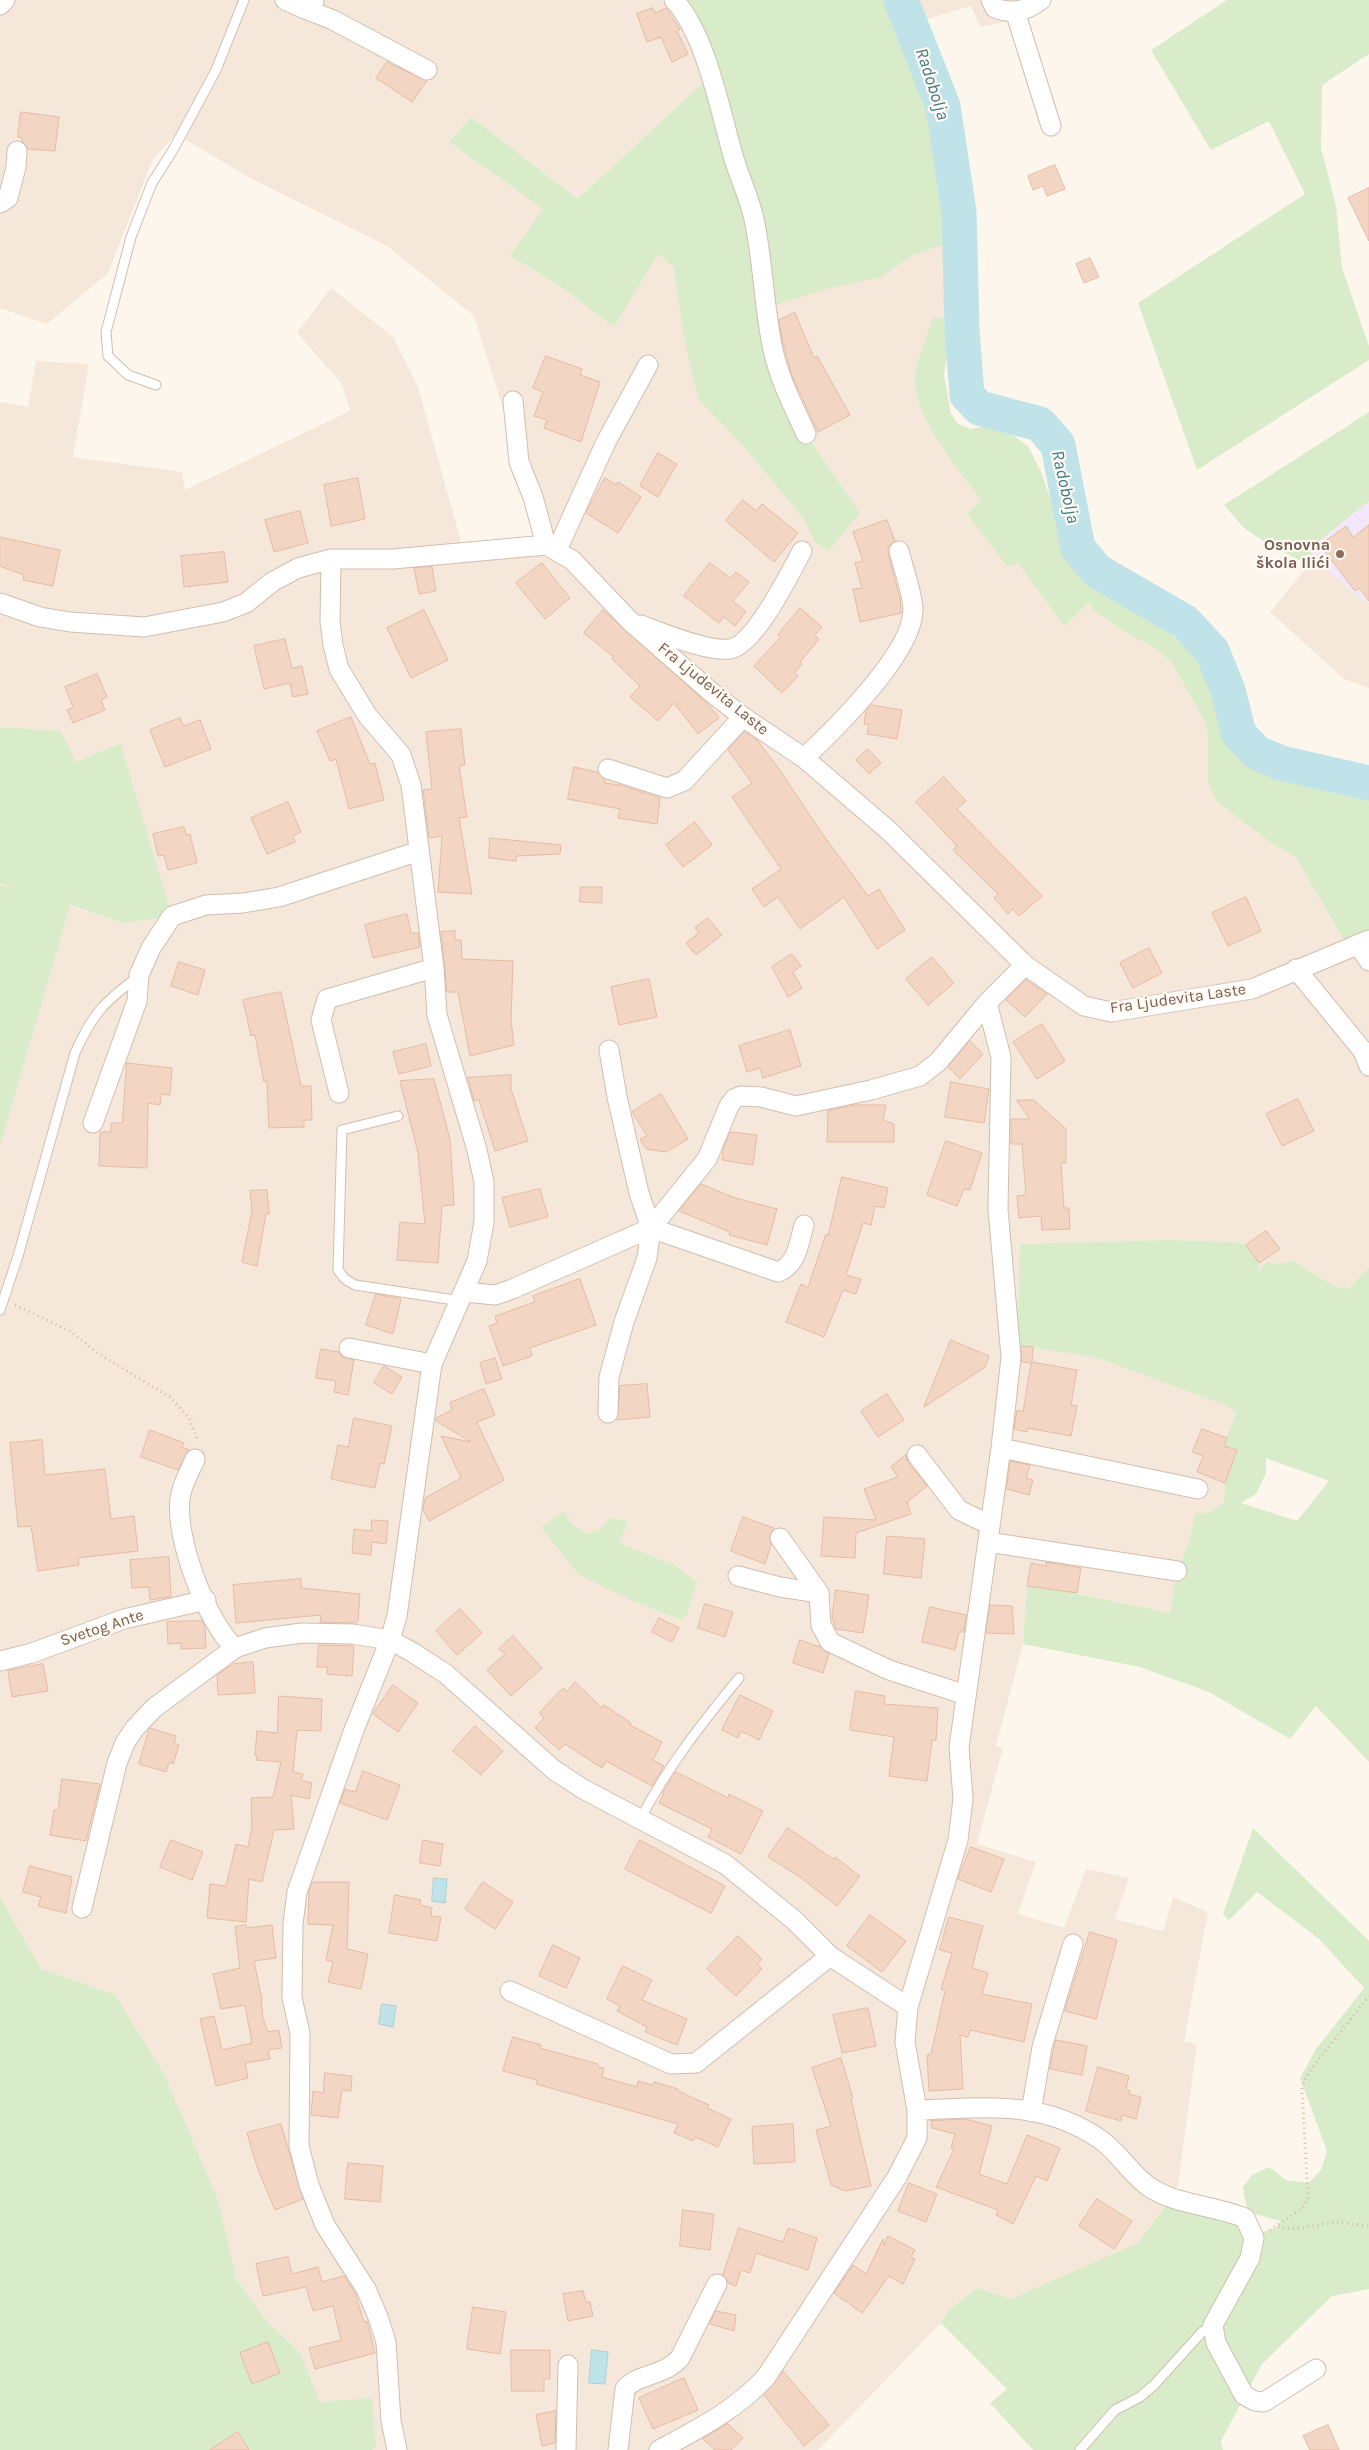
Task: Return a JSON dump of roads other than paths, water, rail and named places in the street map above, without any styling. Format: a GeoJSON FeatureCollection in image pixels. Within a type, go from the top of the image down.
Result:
{"type":"FeatureCollection","features":[{"type":"Feature","properties":{"kind":"street"},"geometry":{"type":"LineString","coordinates":[[0,5],[5,0]]}},
{"type":"Feature","properties":{"kind":"street"},"geometry":{"type":"LineString","coordinates":[[285,0],[311,5],[333,20],[427,70]]}},
{"type":"Feature","properties":{"kind":"street"},"geometry":{"type":"LineString","coordinates":[[674,0],[695,35],[721,106],[734,159],[755,223],[772,346],[782,382],[806,434]]}},
{"type":"Feature","properties":{"kind":"street"},"geometry":{"type":"LineString","coordinates":[[991,0],[995,8],[1008,13],[1035,4],[1041,0]]}},
{"type":"Feature","properties":{"kind":"street"},"geometry":{"type":"LineString","coordinates":[[1015,11],[1051,126]]}},
{"type":"Feature","properties":{"kind":"street"},"geometry":{"type":"LineString","coordinates":[[0,203],[8,198],[16,167],[17,151]]}},
{"type":"Feature","properties":{"kind":"street"},"geometry":{"type":"LineString","coordinates":[[552,547],[648,365]]}},
{"type":"Feature","properties":{"kind":"street"},"geometry":{"type":"LineString","coordinates":[[513,401],[519,462],[552,547]]}},
{"type":"Feature","properties":{"kind":"street"},"geometry":{"type":"LineString","coordinates":[[0,603],[40,617],[63,621],[144,627],[223,612],[246,603],[272,582],[298,568],[332,559],[392,559],[552,547]]}},
{"type":"Feature","properties":{"kind":"street","name":"Fra Ljudevita Laste"},"geometry":{"type":"LineString","coordinates":[[552,547],[572,560],[630,621],[743,717],[804,758],[888,830],[1025,965],[1084,1006],[1111,1012],[1252,989],[1364,942]]}},
{"type":"Feature","properties":{"kind":"street"},"geometry":{"type":"LineString","coordinates":[[630,621],[692,644],[730,649],[743,642],[756,629],[802,551]]}},
{"type":"Feature","properties":{"kind":"street"},"geometry":{"type":"LineString","coordinates":[[804,758],[846,718],[891,663],[909,629],[913,610],[899,551]]}},
{"type":"Feature","properties":{"kind":"street"},"geometry":{"type":"LineString","coordinates":[[332,559],[330,622],[339,669],[367,715],[401,755],[411,785],[434,968],[437,1015],[472,1132],[484,1182],[484,1222],[477,1261],[432,1364],[397,1616],[390,1640],[354,1730],[297,1892],[293,1924],[292,1998],[300,2033],[299,2146],[309,2186],[325,2225],[366,2289],[378,2317],[386,2342],[391,2421],[397,2450]]}},
{"type":"Feature","properties":{"kind":"street"},"geometry":{"type":"LineString","coordinates":[[608,770],[666,788],[684,781],[743,717]]}},
{"type":"Feature","properties":{"kind":"street"},"geometry":{"type":"LineString","coordinates":[[93,1123],[137,1001],[139,975],[151,948],[172,916],[206,905],[243,903],[279,897],[419,851]]}},
{"type":"Feature","properties":{"kind":"street"},"geometry":{"type":"LineString","coordinates":[[1364,942],[1369,960]]}},
{"type":"Feature","properties":{"kind":"street"},"geometry":{"type":"LineString","coordinates":[[463,1296],[495,1295],[510,1290],[651,1228],[707,1158],[734,1099],[741,1096],[761,1098],[796,1106],[871,1090],[920,1076],[938,1062],[987,1003],[1025,965]]}},
{"type":"Feature","properties":{"kind":"street"},"geometry":{"type":"LineString","coordinates":[[339,1093],[321,1020],[327,999],[434,968]]}},
{"type":"Feature","properties":{"kind":"street"},"geometry":{"type":"LineString","coordinates":[[1296,969],[1363,1051],[1369,1066]]}},
{"type":"Feature","properties":{"kind":"street"},"geometry":{"type":"LineString","coordinates":[[659,2450],[728,2412],[754,2391],[766,2377],[897,2177],[917,2138],[917,2110],[904,2042],[908,2007],[958,1840],[963,1799],[959,1747],[1001,1448],[1011,1358],[998,1209],[1001,1057],[987,1003]]}},
{"type":"Feature","properties":{"kind":"street"},"geometry":{"type":"LineString","coordinates":[[608,1414],[609,1377],[624,1322],[647,1258],[651,1228],[639,1193],[617,1097],[609,1050]]}},
{"type":"Feature","properties":{"kind":"street"},"geometry":{"type":"LineString","coordinates":[[651,1228],[778,1272],[786,1270],[793,1262],[804,1225]]}},
{"type":"Feature","properties":{"kind":"street"},"geometry":{"type":"LineString","coordinates":[[349,1348],[432,1364]]}},
{"type":"Feature","properties":{"kind":"street"},"geometry":{"type":"LineString","coordinates":[[1001,1448],[1198,1489]]}},
{"type":"Feature","properties":{"kind":"street"},"geometry":{"type":"LineString","coordinates":[[917,1455],[959,1510],[989,1533],[1177,1572]]}},
{"type":"Feature","properties":{"kind":"street"},"geometry":{"type":"LineString","coordinates":[[195,1459],[180,1497],[180,1519],[195,1581],[224,1638],[235,1648]]}},
{"type":"Feature","properties":{"kind":"street"},"geometry":{"type":"LineString","coordinates":[[780,1538],[820,1593],[821,1625],[830,1642],[889,1670],[966,1695]]}},
{"type":"Feature","properties":{"kind":"street"},"geometry":{"type":"LineString","coordinates":[[738,1576],[780,1587],[820,1593]]}},
{"type":"Feature","properties":{"kind":"street","name":"Svetog Ante"},"geometry":{"type":"LineString","coordinates":[[0,1661],[32,1652],[124,1619],[206,1600]]}},
{"type":"Feature","properties":{"kind":"street"},"geometry":{"type":"LineString","coordinates":[[82,1908],[117,1764],[125,1743],[135,1728],[154,1708],[235,1648],[265,1638],[302,1633],[352,1634],[390,1640],[446,1674],[554,1770],[583,1789],[725,1864],[794,1920],[830,1956],[908,2007]]}},
{"type":"Feature","properties":{"kind":"street"},"geometry":{"type":"LineString","coordinates":[[1031,2112],[1042,2047],[1073,1944]]}},
{"type":"Feature","properties":{"kind":"street"},"geometry":{"type":"LineString","coordinates":[[510,1991],[671,2064],[696,2063],[830,1956]]}},
{"type":"Feature","properties":{"kind":"street"},"geometry":{"type":"LineString","coordinates":[[917,2110],[1009,2107],[1063,2118],[1102,2141],[1148,2186],[1171,2198],[1225,2209],[1245,2218],[1253,2235],[1250,2258],[1213,2325],[1216,2344],[1244,2395],[1255,2401],[1264,2402],[1316,2369]]}},
{"type":"Feature","properties":{"kind":"street"},"geometry":{"type":"LineString","coordinates":[[618,2450],[625,2389],[634,2381],[672,2367],[680,2358],[717,2284]]}},
{"type":"Feature","properties":{"kind":"street"},"geometry":{"type":"LineString","coordinates":[[566,2450],[568,2365]]}},
{"type":"Feature","properties":{"kind":"lane"},"geometry":{"type":"LineString","coordinates":[[156,385],[128,374],[108,356],[106,332],[131,237],[152,183],[173,150],[216,70],[244,0]]}},
{"type":"Feature","properties":{"kind":"lane"},"geometry":{"type":"LineString","coordinates":[[0,1310],[75,1053],[88,1024],[110,998],[139,975]]}},
{"type":"Feature","properties":{"kind":"lane"},"geometry":{"type":"LineString","coordinates":[[398,1116],[342,1130],[338,1270],[345,1279],[355,1285],[463,1296]]}},
{"type":"Feature","properties":{"kind":"lane"},"geometry":{"type":"LineString","coordinates":[[641,1818],[660,1781],[690,1738],[739,1678]]}},
{"type":"Feature","properties":{"kind":"lane"},"geometry":{"type":"LineString","coordinates":[[1080,2450],[1115,2410],[1140,2397],[1154,2385],[1202,2332],[1213,2325]]}},
{"type":"Feature","properties":{"kind":"water"},"geometry":{"type":"Polygon","coordinates":[[[434,1878],[447,1879],[445,1903],[432,1901],[434,1878]]]}},
{"type":"Feature","properties":{"kind":"water"},"geometry":{"type":"Polygon","coordinates":[[[382,2004],[396,2006],[393,2027],[379,2024],[382,2004]]]}},
{"type":"Feature","properties":{"kind":"water"},"geometry":{"type":"Polygon","coordinates":[[[592,2350],[608,2352],[605,2384],[589,2383],[592,2350]]]}},
{"type":"Feature","properties":{"kind":"waterway","name":"Radobolja"},"geometry":{"type":"LineString","coordinates":[[901,0],[943,106],[959,212],[962,329],[967,395],[979,408],[1040,424],[1058,445],[1078,548],[1097,571],[1185,622],[1212,651],[1228,690],[1239,734],[1257,753],[1281,763],[1369,783]]}},
{"type":"Feature","properties":{"kind":"place","name":"Osnovna škola Ilići"},"geometry":{"type":"Point","coordinates":[1340,554]}}]}
